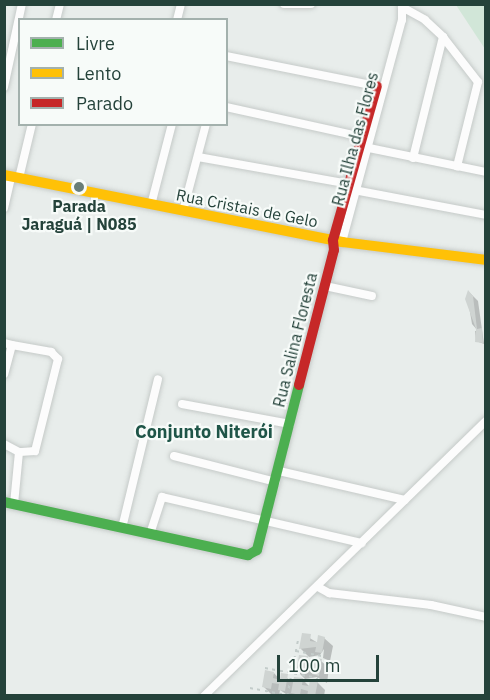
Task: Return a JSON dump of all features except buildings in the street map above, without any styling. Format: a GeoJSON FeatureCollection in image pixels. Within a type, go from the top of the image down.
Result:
{"type":"FeatureCollection","features":[{"type":"Feature","properties":{"kind":"street"},"geometry":{"type":"LineString","coordinates":[[284,4],[311,4]]}},
{"type":"Feature","properties":{"kind":"street"},"geometry":{"type":"LineString","coordinates":[[401,5],[425,20],[443,37],[473,73],[478,85],[457,166]]}},
{"type":"Feature","properties":{"kind":"street","name":"Rua Ilha das Flores"},"geometry":{"type":"LineString","coordinates":[[336,244],[380,87],[402,20],[401,5]]}},
{"type":"Feature","properties":{"kind":"street"},"geometry":{"type":"LineString","coordinates":[[4,87],[18,22]]}},
{"type":"Feature","properties":{"kind":"street"},"geometry":{"type":"LineString","coordinates":[[413,158],[443,37]]}},
{"type":"Feature","properties":{"kind":"street"},"geometry":{"type":"LineString","coordinates":[[228,56],[380,87]]}},
{"type":"Feature","properties":{"kind":"street"},"geometry":{"type":"LineString","coordinates":[[228,107],[367,138]]}},
{"type":"Feature","properties":{"kind":"street"},"geometry":{"type":"LineString","coordinates":[[4,208],[12,177],[31,126]]}},
{"type":"Feature","properties":{"kind":"street"},"geometry":{"type":"LineString","coordinates":[[151,205],[171,126]]}},
{"type":"Feature","properties":{"kind":"street"},"geometry":{"type":"LineString","coordinates":[[183,210],[206,126]]}},
{"type":"Feature","properties":{"kind":"street","name":"Rua Ilha das Flores"},"geometry":{"type":"LineString","coordinates":[[352,188],[369,148],[367,138]]}},
{"type":"Feature","properties":{"kind":"street"},"geometry":{"type":"LineString","coordinates":[[369,148],[486,172]]}},
{"type":"Feature","properties":{"kind":"street"},"geometry":{"type":"LineString","coordinates":[[198,157],[486,215]]}},
{"type":"Feature","properties":{"kind":"street","name":"Rua Cristais de Gelo"},"geometry":{"type":"LineString","coordinates":[[12,177],[183,210],[336,244],[486,260]]}},
{"type":"Feature","properties":{"kind":"street","name":"Rua Salina Floresta"},"geometry":{"type":"LineString","coordinates":[[150,534],[248,555],[260,543],[336,244]]}},
{"type":"Feature","properties":{"kind":"street"},"geometry":{"type":"LineString","coordinates":[[325,286],[372,296]]}},
{"type":"Feature","properties":{"kind":"street"},"geometry":{"type":"LineString","coordinates":[[4,374],[8,344],[51,352],[58,359],[36,448],[32,453],[19,452],[4,444]]}},
{"type":"Feature","properties":{"kind":"street"},"geometry":{"type":"LineString","coordinates":[[122,528],[158,379]]}},
{"type":"Feature","properties":{"kind":"street"},"geometry":{"type":"LineString","coordinates":[[182,404],[290,424]]}},
{"type":"Feature","properties":{"kind":"street"},"geometry":{"type":"LineString","coordinates":[[204,696],[486,421]]}},
{"type":"Feature","properties":{"kind":"street"},"geometry":{"type":"LineString","coordinates":[[19,452],[9,503],[150,534],[159,500],[162,497],[362,543]]}},
{"type":"Feature","properties":{"kind":"street"},"geometry":{"type":"LineString","coordinates":[[174,456],[276,482]]}},
{"type":"Feature","properties":{"kind":"street"},"geometry":{"type":"LineString","coordinates":[[279,471],[405,500]]}},
{"type":"Feature","properties":{"kind":"street"},"geometry":{"type":"LineString","coordinates":[[318,587],[330,593],[431,605],[486,617]]}},
{"type":"Feature","properties":{"kind":"path"},"geometry":{"type":"LineString","coordinates":[[287,696],[297,639]]}},
{"type":"Feature","properties":{"kind":"path"},"geometry":{"type":"LineString","coordinates":[[295,651],[322,656]]}},
{"type":"Feature","properties":{"kind":"path"},"geometry":{"type":"LineString","coordinates":[[265,668],[318,678]]}},
{"type":"Feature","properties":{"kind":"path"},"geometry":{"type":"LineString","coordinates":[[250,688],[291,696]]}},
{"type":"Feature","properties":{"kind":"green space"},"geometry":{"type":"Polygon","coordinates":[[[456,5],[485,5],[485,49],[456,5]]]}},
{"type":"Feature","properties":{"kind":"traffic: fast"},"geometry":{"type":"LineString","coordinates":[[4,502],[248,555],[257,550],[299,385]]}},
{"type":"Feature","properties":{"kind":"traffic: slow"},"geometry":{"type":"LineString","coordinates":[[4,175],[342,242],[486,260]]}},
{"type":"Feature","properties":{"kind":"traffic: jam"},"geometry":{"type":"LineString","coordinates":[[299,385],[334,250],[333,240],[377,86]]}},
{"type":"Feature","properties":{"kind":"place","name":"Parada Jaraguá | N085"},"geometry":{"type":"Point","coordinates":[79,187]}},
{"type":"Feature","properties":{"kind":"district","name":"Conjunto Niterói"},"geometry":{"type":"Point","coordinates":[204,432]}}]}
